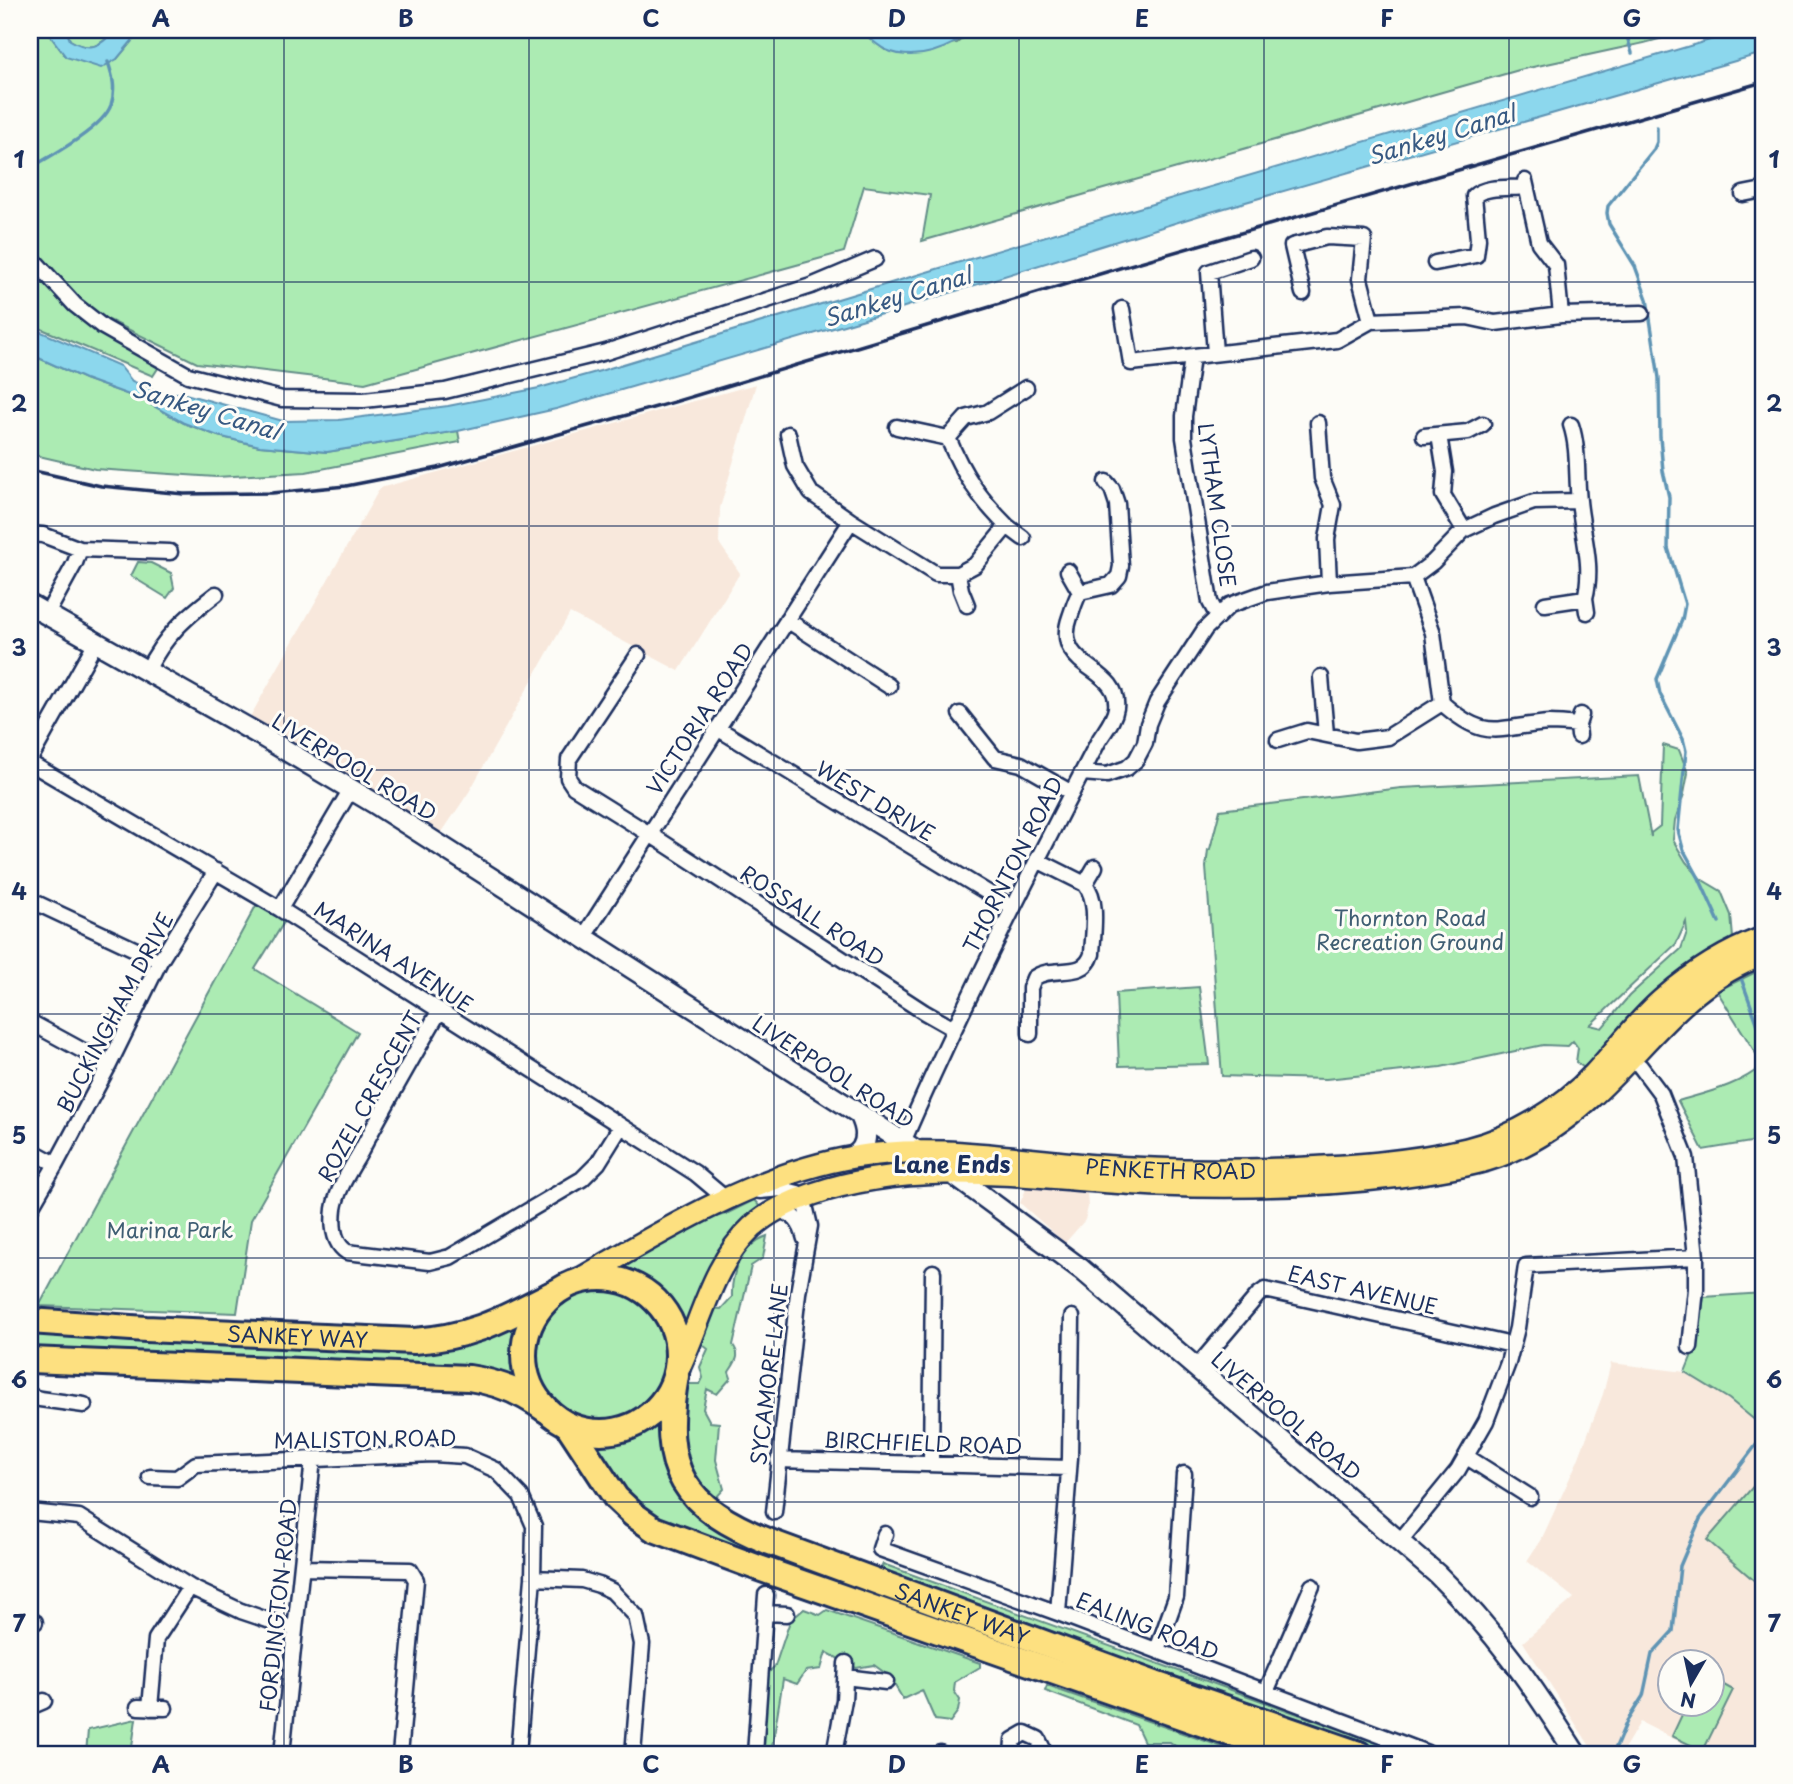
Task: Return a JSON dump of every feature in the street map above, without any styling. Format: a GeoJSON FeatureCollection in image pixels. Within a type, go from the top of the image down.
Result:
{"type":"FeatureCollection","features":[{"type":"Feature","properties":{"kind":"highway"},"geometry":{"type":"LineString","coordinates":[[613,1279],[625,1281],[646,1292],[663,1308],[674,1328],[679,1349],[677,1374],[670,1392],[656,1410],[638,1424],[616,1432],[592,1432],[568,1425],[546,1410],[532,1391],[524,1368],[524,1344],[531,1322],[554,1293],[577,1281],[613,1279]]}},
{"type":"Feature","properties":{"kind":"highway","name":"SANKEY WAY"},"geometry":{"type":"LineString","coordinates":[[30,1321],[414,1341],[438,1339],[477,1330],[554,1293]]}},
{"type":"Feature","properties":{"kind":"highway","name":"SANKEY WAY"},"geometry":{"type":"LineString","coordinates":[[30,1360],[469,1378],[511,1389],[527,1396],[546,1410]]}},
{"type":"Feature","properties":{"kind":"highway","name":"SANKEY WAY"},"geometry":{"type":"LineString","coordinates":[[677,1374],[670,1418],[670,1439],[676,1466],[689,1491],[723,1521],[770,1542],[1155,1684],[1359,1754]]}},
{"type":"Feature","properties":{"kind":"highway","name":"SANKEY WAY"},"geometry":{"type":"LineString","coordinates":[[568,1425],[616,1498],[634,1516],[767,1583],[1289,1754]]}},
{"type":"Feature","properties":{"kind":"highway"},"geometry":{"type":"LineString","coordinates":[[767,1583],[770,1542]]}},
{"type":"Feature","properties":{"kind":"main road"},"geometry":{"type":"LineString","coordinates":[[1724,964],[1763,938]]}},
{"type":"Feature","properties":{"kind":"main road"},"geometry":{"type":"LineString","coordinates":[[1724,964],[1763,956]]}},
{"type":"Feature","properties":{"kind":"main road","name":"PENKETH ROAD"},"geometry":{"type":"LineString","coordinates":[[677,1374],[724,1263],[737,1244],[754,1226],[777,1210],[802,1198],[848,1184],[950,1172],[1219,1170],[1314,1176],[1415,1159],[1482,1153],[1567,1099],[1593,1075],[1662,1000],[1703,967],[1724,964]]}},
{"type":"Feature","properties":{"kind":"main road","name":"PENKETH ROAD"},"geometry":{"type":"LineString","coordinates":[[577,1281],[729,1198],[801,1170],[852,1157],[910,1147],[985,1155],[1095,1173]]}},
{"type":"Feature","properties":{"kind":"main road"},"geometry":{"type":"LineString","coordinates":[[1313,1738],[1343,1754]]}},
{"type":"Feature","properties":{"kind":"street"},"geometry":{"type":"LineString","coordinates":[[1435,263],[1476,255],[1478,239],[1474,196],[1489,189],[1526,184],[1539,243],[1556,265],[1561,315]]}},
{"type":"Feature","properties":{"kind":"street"},"geometry":{"type":"LineString","coordinates":[[1743,194],[1763,190]]}},
{"type":"Feature","properties":{"kind":"street"},"geometry":{"type":"LineString","coordinates":[[1303,293],[1292,246],[1327,237],[1364,239],[1360,279],[1371,321]]}},
{"type":"Feature","properties":{"kind":"street"},"geometry":{"type":"LineString","coordinates":[[30,256],[75,305],[103,327],[188,375],[282,399],[364,400],[445,391],[606,352],[811,286],[875,259]]}},
{"type":"Feature","properties":{"kind":"street"},"geometry":{"type":"LineString","coordinates":[[1215,353],[1209,272],[1251,258]]}},
{"type":"Feature","properties":{"kind":"street"},"geometry":{"type":"LineString","coordinates":[[1122,309],[1131,363],[1337,340],[1371,321],[1466,317],[1495,323],[1561,315],[1642,313]]}},
{"type":"Feature","properties":{"kind":"street","name":"LYTHAM CLOSE"},"geometry":{"type":"LineString","coordinates":[[1192,357],[1184,416],[1184,438],[1210,602],[1217,615]]}},
{"type":"Feature","properties":{"kind":"street"},"geometry":{"type":"LineString","coordinates":[[948,438],[966,418],[988,412],[1026,388]]}},
{"type":"Feature","properties":{"kind":"street"},"geometry":{"type":"LineString","coordinates":[[1318,423],[1322,478],[1333,505],[1328,539],[1329,583]]}},
{"type":"Feature","properties":{"kind":"street"},"geometry":{"type":"LineString","coordinates":[[1545,604],[1586,605],[1590,569],[1579,501],[1577,450],[1569,423]]}},
{"type":"Feature","properties":{"kind":"street"},"geometry":{"type":"LineString","coordinates":[[1424,436],[1468,432],[1483,424]]}},
{"type":"Feature","properties":{"kind":"street"},"geometry":{"type":"LineString","coordinates":[[897,427],[948,438]]}},
{"type":"Feature","properties":{"kind":"street"},"geometry":{"type":"LineString","coordinates":[[788,434],[796,466],[811,493],[936,574],[958,574],[975,565],[1007,526]]}},
{"type":"Feature","properties":{"kind":"street"},"geometry":{"type":"LineString","coordinates":[[1439,435],[1446,471],[1443,495],[1464,530]]}},
{"type":"Feature","properties":{"kind":"street"},"geometry":{"type":"LineString","coordinates":[[948,438],[962,472],[985,504],[1023,538]]}},
{"type":"Feature","properties":{"kind":"street"},"geometry":{"type":"LineString","coordinates":[[1080,592],[1111,585],[1120,571],[1117,504],[1112,489],[1105,481]]}},
{"type":"Feature","properties":{"kind":"street"},"geometry":{"type":"LineString","coordinates":[[1217,615],[1230,605],[1251,596],[1329,583],[1413,577],[1433,562],[1464,530],[1494,516],[1534,502],[1579,501]]}},
{"type":"Feature","properties":{"kind":"street","name":"VICTORIA ROAD"},"geometry":{"type":"LineString","coordinates":[[583,938],[851,521]]}},
{"type":"Feature","properties":{"kind":"street"},"geometry":{"type":"LineString","coordinates":[[30,534],[80,549],[170,552]]}},
{"type":"Feature","properties":{"kind":"street"},"geometry":{"type":"LineString","coordinates":[[38,609],[75,563],[80,549]]}},
{"type":"Feature","properties":{"kind":"street"},"geometry":{"type":"LineString","coordinates":[[1068,571],[1080,592]]}},
{"type":"Feature","properties":{"kind":"street"},"geometry":{"type":"LineString","coordinates":[[958,574],[967,605]]}},
{"type":"Feature","properties":{"kind":"street"},"geometry":{"type":"LineString","coordinates":[[1413,577],[1433,633],[1442,703],[1460,718],[1477,727],[1499,731],[1551,723],[1580,725]]}},
{"type":"Feature","properties":{"kind":"street"},"geometry":{"type":"LineString","coordinates":[[1080,592],[1066,627],[1067,640],[1077,658],[1108,682],[1116,702],[1111,723],[1082,773]]}},
{"type":"Feature","properties":{"kind":"street"},"geometry":{"type":"LineString","coordinates":[[147,671],[161,644],[176,627],[216,594]]}},
{"type":"Feature","properties":{"kind":"street","name":"LIVERPOOL ROAD"},"geometry":{"type":"LineString","coordinates":[[38,609],[351,789],[950,1172],[1081,1269],[1400,1541],[1468,1604],[1531,1682],[1576,1754]]}},
{"type":"Feature","properties":{"kind":"street","name":"THORNTON ROAD"},"geometry":{"type":"LineString","coordinates":[[910,1147],[954,1029],[1082,773],[1107,775],[1127,768],[1136,760],[1145,743],[1148,724],[1157,702],[1217,615]]}},
{"type":"Feature","properties":{"kind":"street"},"geometry":{"type":"LineString","coordinates":[[787,620],[889,686]]}},
{"type":"Feature","properties":{"kind":"street"},"geometry":{"type":"LineString","coordinates":[[30,761],[96,642]]}},
{"type":"Feature","properties":{"kind":"street","name":"ROSSALL ROAD"},"geometry":{"type":"LineString","coordinates":[[638,655],[569,759],[566,771],[574,787],[954,1029]]}},
{"type":"Feature","properties":{"kind":"street"},"geometry":{"type":"LineString","coordinates":[[1321,677],[1326,734]]}},
{"type":"Feature","properties":{"kind":"street"},"geometry":{"type":"LineString","coordinates":[[1274,741],[1307,731],[1356,741],[1388,737],[1442,703]]}},
{"type":"Feature","properties":{"kind":"street"},"geometry":{"type":"LineString","coordinates":[[960,714],[995,758],[1021,764],[1072,793]]}},
{"type":"Feature","properties":{"kind":"street","name":"WEST DRIVE"},"geometry":{"type":"LineString","coordinates":[[717,728],[1013,908]]}},
{"type":"Feature","properties":{"kind":"street","name":"MARINA AVENUE"},"geometry":{"type":"LineString","coordinates":[[30,761],[280,909],[695,1173],[729,1198]]}},
{"type":"Feature","properties":{"kind":"street"},"geometry":{"type":"LineString","coordinates":[[280,909],[351,789]]}},
{"type":"Feature","properties":{"kind":"street"},"geometry":{"type":"LineString","coordinates":[[1031,1036],[1030,988],[1034,978],[1045,972],[1081,969],[1093,954],[1092,902],[1085,884],[1037,860]]}},
{"type":"Feature","properties":{"kind":"street"},"geometry":{"type":"LineString","coordinates":[[1085,884],[1095,867]]}},
{"type":"Feature","properties":{"kind":"street","name":"BUCKINGHAM DRIVE"},"geometry":{"type":"LineString","coordinates":[[30,1209],[109,1065],[160,961],[216,871]]}},
{"type":"Feature","properties":{"kind":"street"},"geometry":{"type":"LineString","coordinates":[[30,900],[160,961]]}},
{"type":"Feature","properties":{"kind":"street","name":"ROZEL CRESCENT"},"geometry":{"type":"LineString","coordinates":[[440,1010],[338,1195],[333,1224],[335,1238],[347,1252],[430,1262],[450,1257],[582,1180],[598,1163],[621,1126]]}},
{"type":"Feature","properties":{"kind":"street"},"geometry":{"type":"LineString","coordinates":[[30,1022],[109,1065]]}},
{"type":"Feature","properties":{"kind":"street"},"geometry":{"type":"LineString","coordinates":[[1640,1066],[1661,1094],[1686,1157],[1696,1257],[1696,1289],[1690,1346]]}},
{"type":"Feature","properties":{"kind":"street"},"geometry":{"type":"LineString","coordinates":[[852,1157],[861,1150],[865,1140],[864,1124],[860,1115]]}},
{"type":"Feature","properties":{"kind":"street"},"geometry":{"type":"LineString","coordinates":[[30,1150],[57,1164]]}},
{"type":"Feature","properties":{"kind":"street"},"geometry":{"type":"LineString","coordinates":[[729,1198],[782,1189],[794,1191],[802,1198]]}},
{"type":"Feature","properties":{"kind":"street","name":"SYCAMORE LANE"},"geometry":{"type":"LineString","coordinates":[[774,1512],[778,1460],[810,1226],[802,1198]]}},
{"type":"Feature","properties":{"kind":"street"},"geometry":{"type":"LineString","coordinates":[[777,1210],[795,1218],[802,1227],[806,1241]]}},
{"type":"Feature","properties":{"kind":"street"},"geometry":{"type":"LineString","coordinates":[[1400,1541],[1467,1457],[1496,1399],[1513,1345],[1524,1269],[1530,1264],[1696,1257]]}},
{"type":"Feature","properties":{"kind":"street"},"geometry":{"type":"LineString","coordinates":[[931,1463],[932,1272]]}},
{"type":"Feature","properties":{"kind":"street","name":"EAST AVENUE"},"geometry":{"type":"LineString","coordinates":[[1196,1368],[1258,1295],[1270,1290],[1513,1345]]}},
{"type":"Feature","properties":{"kind":"street"},"geometry":{"type":"LineString","coordinates":[[1058,1613],[1068,1468],[1068,1324]]}},
{"type":"Feature","properties":{"kind":"street"},"geometry":{"type":"LineString","coordinates":[[30,1396],[84,1405]]}},
{"type":"Feature","properties":{"kind":"street","name":"MALISTON ROAD"},"geometry":{"type":"LineString","coordinates":[[150,1477],[177,1478],[196,1464],[433,1454],[464,1456],[496,1470],[521,1496],[534,1526],[533,1578],[518,1754]]}},
{"type":"Feature","properties":{"kind":"street"},"geometry":{"type":"LineString","coordinates":[[1467,1457],[1530,1497]]}},
{"type":"Feature","properties":{"kind":"street","name":"FORDINGTON ROAD"},"geometry":{"type":"LineString","coordinates":[[282,1754],[313,1459]]}},
{"type":"Feature","properties":{"kind":"street","name":"BIRCHFIELD ROAD"},"geometry":{"type":"LineString","coordinates":[[778,1460],[1068,1468]]}},
{"type":"Feature","properties":{"kind":"street"},"geometry":{"type":"LineString","coordinates":[[1157,1650],[1176,1597],[1185,1474]]}},
{"type":"Feature","properties":{"kind":"street"},"geometry":{"type":"LineString","coordinates":[[30,1511],[84,1519],[190,1587],[241,1611],[294,1629]]}},
{"type":"Feature","properties":{"kind":"street","name":"EALING ROAD"},"geometry":{"type":"LineString","coordinates":[[885,1534],[880,1549],[1420,1746]]}},
{"type":"Feature","properties":{"kind":"street"},"geometry":{"type":"LineString","coordinates":[[303,1568],[410,1570],[416,1580],[400,1754]]}},
{"type":"Feature","properties":{"kind":"street"},"geometry":{"type":"LineString","coordinates":[[533,1578],[582,1580],[599,1585],[612,1591],[636,1616],[642,1644],[633,1754]]}},
{"type":"Feature","properties":{"kind":"street"},"geometry":{"type":"LineString","coordinates":[[755,1754],[767,1583]]}},
{"type":"Feature","properties":{"kind":"street"},"geometry":{"type":"LineString","coordinates":[[151,1708],[156,1639],[190,1587]]}},
{"type":"Feature","properties":{"kind":"street"},"geometry":{"type":"LineString","coordinates":[[1266,1692],[1307,1590]]}},
{"type":"Feature","properties":{"kind":"street"},"geometry":{"type":"LineString","coordinates":[[766,1613],[787,1614]]}},
{"type":"Feature","properties":{"kind":"street"},"geometry":{"type":"LineString","coordinates":[[834,1754],[844,1700],[845,1670],[886,1682]]}},
{"type":"Feature","properties":{"kind":"street"},"geometry":{"type":"LineString","coordinates":[[1012,1754],[1013,1740],[1025,1733],[1038,1739],[1046,1754]]}},
{"type":"Feature","properties":{"kind":"shaded area"},"geometry":{"type":"Polygon","coordinates":[[[756,384],[720,508],[719,543],[740,573],[679,671],[570,613],[469,792],[438,838],[246,724],[380,488],[756,384]]]}},
{"type":"Feature","properties":{"kind":"shaded area"},"geometry":{"type":"Polygon","coordinates":[[[1027,1187],[1087,1193],[1085,1220],[1065,1243],[1020,1203],[1027,1187]]]}},
{"type":"Feature","properties":{"kind":"shaded area"},"geometry":{"type":"Polygon","coordinates":[[[1611,1363],[1685,1372],[1729,1399],[1763,1427],[1763,1730],[1753,1754],[1704,1754],[1640,1722],[1621,1754],[1595,1754],[1523,1642],[1574,1598],[1527,1561],[1543,1536],[1578,1460],[1603,1394],[1611,1363]]]}},
{"type":"Feature","properties":{"kind":"green space"},"geometry":{"type":"Polygon","coordinates":[[[30,30],[46,30],[66,57],[117,59],[141,30],[860,30],[885,50],[957,43],[972,30],[1693,30],[1519,70],[922,241],[930,195],[864,186],[844,252],[365,383],[197,363],[105,318],[103,327],[162,362],[153,376],[30,324],[30,30]]]}},
{"type":"Feature","properties":{"kind":"green space"},"geometry":{"type":"Polygon","coordinates":[[[66,30],[115,30],[99,44],[89,47],[70,40],[66,30]]]}},
{"type":"Feature","properties":{"kind":"green space"},"geometry":{"type":"Polygon","coordinates":[[[30,354],[85,379],[143,400],[184,423],[218,436],[259,446],[327,452],[458,431],[460,442],[306,472],[216,477],[95,469],[30,454],[30,354]]]}},
{"type":"Feature","properties":{"kind":"green space"},"geometry":{"type":"Polygon","coordinates":[[[138,562],[151,563],[171,573],[174,588],[167,598],[131,576],[138,562]]]}},
{"type":"Feature","properties":{"kind":"green space","name":"Thornton Road Recreation Ground"},"geometry":{"type":"Polygon","coordinates":[[[1663,745],[1679,750],[1688,773],[1675,820],[1673,840],[1686,862],[1701,879],[1721,891],[1731,915],[1733,938],[1691,969],[1587,1070],[1576,1062],[1578,1048],[1573,1041],[1568,1046],[1543,1045],[1441,1067],[1326,1079],[1222,1076],[1206,867],[1208,850],[1220,810],[1401,788],[1639,776],[1651,837],[1651,833],[1660,826],[1663,745]],[[1686,922],[1676,944],[1590,1025],[1602,1028],[1629,996],[1681,949],[1687,932],[1686,922]]]}},
{"type":"Feature","properties":{"kind":"green space","name":"Marina Park"},"geometry":{"type":"Polygon","coordinates":[[[258,902],[286,919],[255,969],[358,1032],[251,1220],[237,1313],[39,1306],[258,902]]]}},
{"type":"Feature","properties":{"kind":"green space"},"geometry":{"type":"Polygon","coordinates":[[[1762,969],[1763,972],[1763,1065],[1717,991],[1762,969]]]}},
{"type":"Feature","properties":{"kind":"green space"},"geometry":{"type":"Polygon","coordinates":[[[1199,987],[1209,1064],[1119,1066],[1116,993],[1199,987]]]}},
{"type":"Feature","properties":{"kind":"green space"},"geometry":{"type":"Polygon","coordinates":[[[1763,1065],[1763,1140],[1703,1150],[1678,1101],[1733,1083],[1763,1065]]]}},
{"type":"Feature","properties":{"kind":"green space"},"geometry":{"type":"Polygon","coordinates":[[[754,1200],[762,1209],[686,1329],[666,1298],[645,1284],[614,1271],[614,1267],[704,1220],[726,1214],[754,1200]]]}},
{"type":"Feature","properties":{"kind":"green space"},"geometry":{"type":"Polygon","coordinates":[[[767,1236],[763,1258],[751,1266],[733,1345],[737,1355],[729,1372],[731,1378],[717,1394],[707,1389],[703,1409],[710,1422],[719,1423],[716,1460],[724,1489],[714,1500],[704,1492],[680,1453],[684,1387],[700,1384],[703,1378],[700,1367],[708,1349],[699,1342],[711,1308],[721,1309],[732,1297],[732,1287],[740,1260],[751,1246],[767,1236]]]}},
{"type":"Feature","properties":{"kind":"green space"},"geometry":{"type":"Polygon","coordinates":[[[603,1287],[629,1292],[651,1307],[666,1329],[671,1355],[666,1381],[651,1403],[629,1418],[603,1423],[577,1418],[555,1403],[540,1381],[535,1355],[540,1329],[555,1307],[577,1292],[603,1287]]]}},
{"type":"Feature","properties":{"kind":"green space"},"geometry":{"type":"Polygon","coordinates":[[[1763,1293],[1763,1427],[1729,1399],[1685,1372],[1695,1347],[1704,1297],[1763,1293]]]}},
{"type":"Feature","properties":{"kind":"green space"},"geometry":{"type":"Polygon","coordinates":[[[522,1320],[516,1359],[521,1383],[30,1354],[30,1329],[390,1347],[522,1320]]]}},
{"type":"Feature","properties":{"kind":"green space"},"geometry":{"type":"Polygon","coordinates":[[[660,1421],[663,1434],[752,1549],[749,1556],[637,1509],[590,1440],[610,1440],[627,1436],[660,1421]]]}},
{"type":"Feature","properties":{"kind":"green space"},"geometry":{"type":"Polygon","coordinates":[[[1763,1475],[1763,1588],[1707,1540],[1763,1475]]]}},
{"type":"Feature","properties":{"kind":"green space"},"geometry":{"type":"Polygon","coordinates":[[[883,1564],[1408,1754],[1372,1754],[1307,1733],[879,1572],[883,1564]]]}},
{"type":"Feature","properties":{"kind":"green space"},"geometry":{"type":"Polygon","coordinates":[[[804,1609],[820,1615],[827,1610],[980,1663],[980,1667],[955,1682],[954,1691],[960,1700],[958,1711],[950,1722],[935,1720],[922,1690],[903,1699],[889,1676],[874,1665],[856,1668],[826,1652],[821,1669],[806,1671],[797,1684],[783,1679],[771,1754],[760,1754],[766,1675],[775,1666],[790,1621],[804,1609]]]}},
{"type":"Feature","properties":{"kind":"green space"},"geometry":{"type":"Polygon","coordinates":[[[1047,1686],[1243,1754],[1194,1753],[1170,1742],[1144,1742],[1136,1725],[1045,1691],[1047,1686]]]}},
{"type":"Feature","properties":{"kind":"green space"},"geometry":{"type":"Polygon","coordinates":[[[1727,1687],[1733,1690],[1727,1702],[1727,1687]]]}},
{"type":"Feature","properties":{"kind":"green space"},"geometry":{"type":"Polygon","coordinates":[[[1680,1718],[1719,1718],[1703,1751],[1672,1736],[1680,1718]]]}},
{"type":"Feature","properties":{"kind":"green space"},"geometry":{"type":"Polygon","coordinates":[[[136,1719],[131,1754],[86,1754],[88,1730],[136,1719]]]}},
{"type":"Feature","properties":{"kind":"water"},"geometry":{"type":"Polygon","coordinates":[[[46,30],[66,30],[70,40],[89,47],[99,44],[115,30],[141,30],[117,59],[101,68],[66,57],[46,30]]]}},
{"type":"Feature","properties":{"kind":"water"},"geometry":{"type":"Polygon","coordinates":[[[860,30],[972,30],[943,48],[909,55],[886,50],[860,30]]]}},
{"type":"Feature","properties":{"kind":"water"},"geometry":{"type":"Polygon","coordinates":[[[1744,30],[1763,30],[1763,53],[1204,214],[885,313],[556,409],[458,431],[327,452],[260,446],[218,436],[184,423],[143,400],[85,379],[30,354],[30,327],[120,366],[132,381],[160,393],[182,393],[283,421],[339,420],[448,406],[539,388],[600,371],[1125,212],[1744,30]]]}},
{"type":"Feature","properties":{"kind":"waterway"},"geometry":{"type":"LineString","coordinates":[[887,30],[896,33],[920,30]]}},
{"type":"Feature","properties":{"kind":"waterway"},"geometry":{"type":"LineString","coordinates":[[1625,30],[1632,53]]}},
{"type":"Feature","properties":{"kind":"waterway","name":"Sankey Canal"},"geometry":{"type":"LineString","coordinates":[[30,168],[75,141],[106,114],[113,99],[114,88],[108,62]]}},
{"type":"Feature","properties":{"kind":"waterway"},"geometry":{"type":"LineString","coordinates":[[1657,127],[1654,149],[1608,206],[1607,213],[1609,224],[1635,266],[1647,299],[1659,378],[1660,437],[1669,497],[1668,548],[1685,604],[1682,620],[1657,679],[1660,694],[1683,739],[1686,751],[1678,830],[1683,849],[1719,922]]}},
{"type":"Feature","properties":{"kind":"waterway"},"geometry":{"type":"LineString","coordinates":[[1741,978],[1763,1039]]}},
{"type":"Feature","properties":{"kind":"waterway"},"geometry":{"type":"LineString","coordinates":[[1613,1754],[1627,1721],[1643,1696],[1652,1654],[1673,1631],[1680,1566],[1700,1519],[1763,1436]]}},
{"type":"Feature","properties":{"kind":"railway"},"geometry":{"type":"LineString","coordinates":[[30,470],[101,486],[184,494],[272,493],[346,486],[438,468],[674,402],[1123,267],[1763,82]]}},
{"type":"Feature","properties":{"kind":"district","name":"Lane Ends"},"geometry":{"type":"Point","coordinates":[952,1163]}}]}
